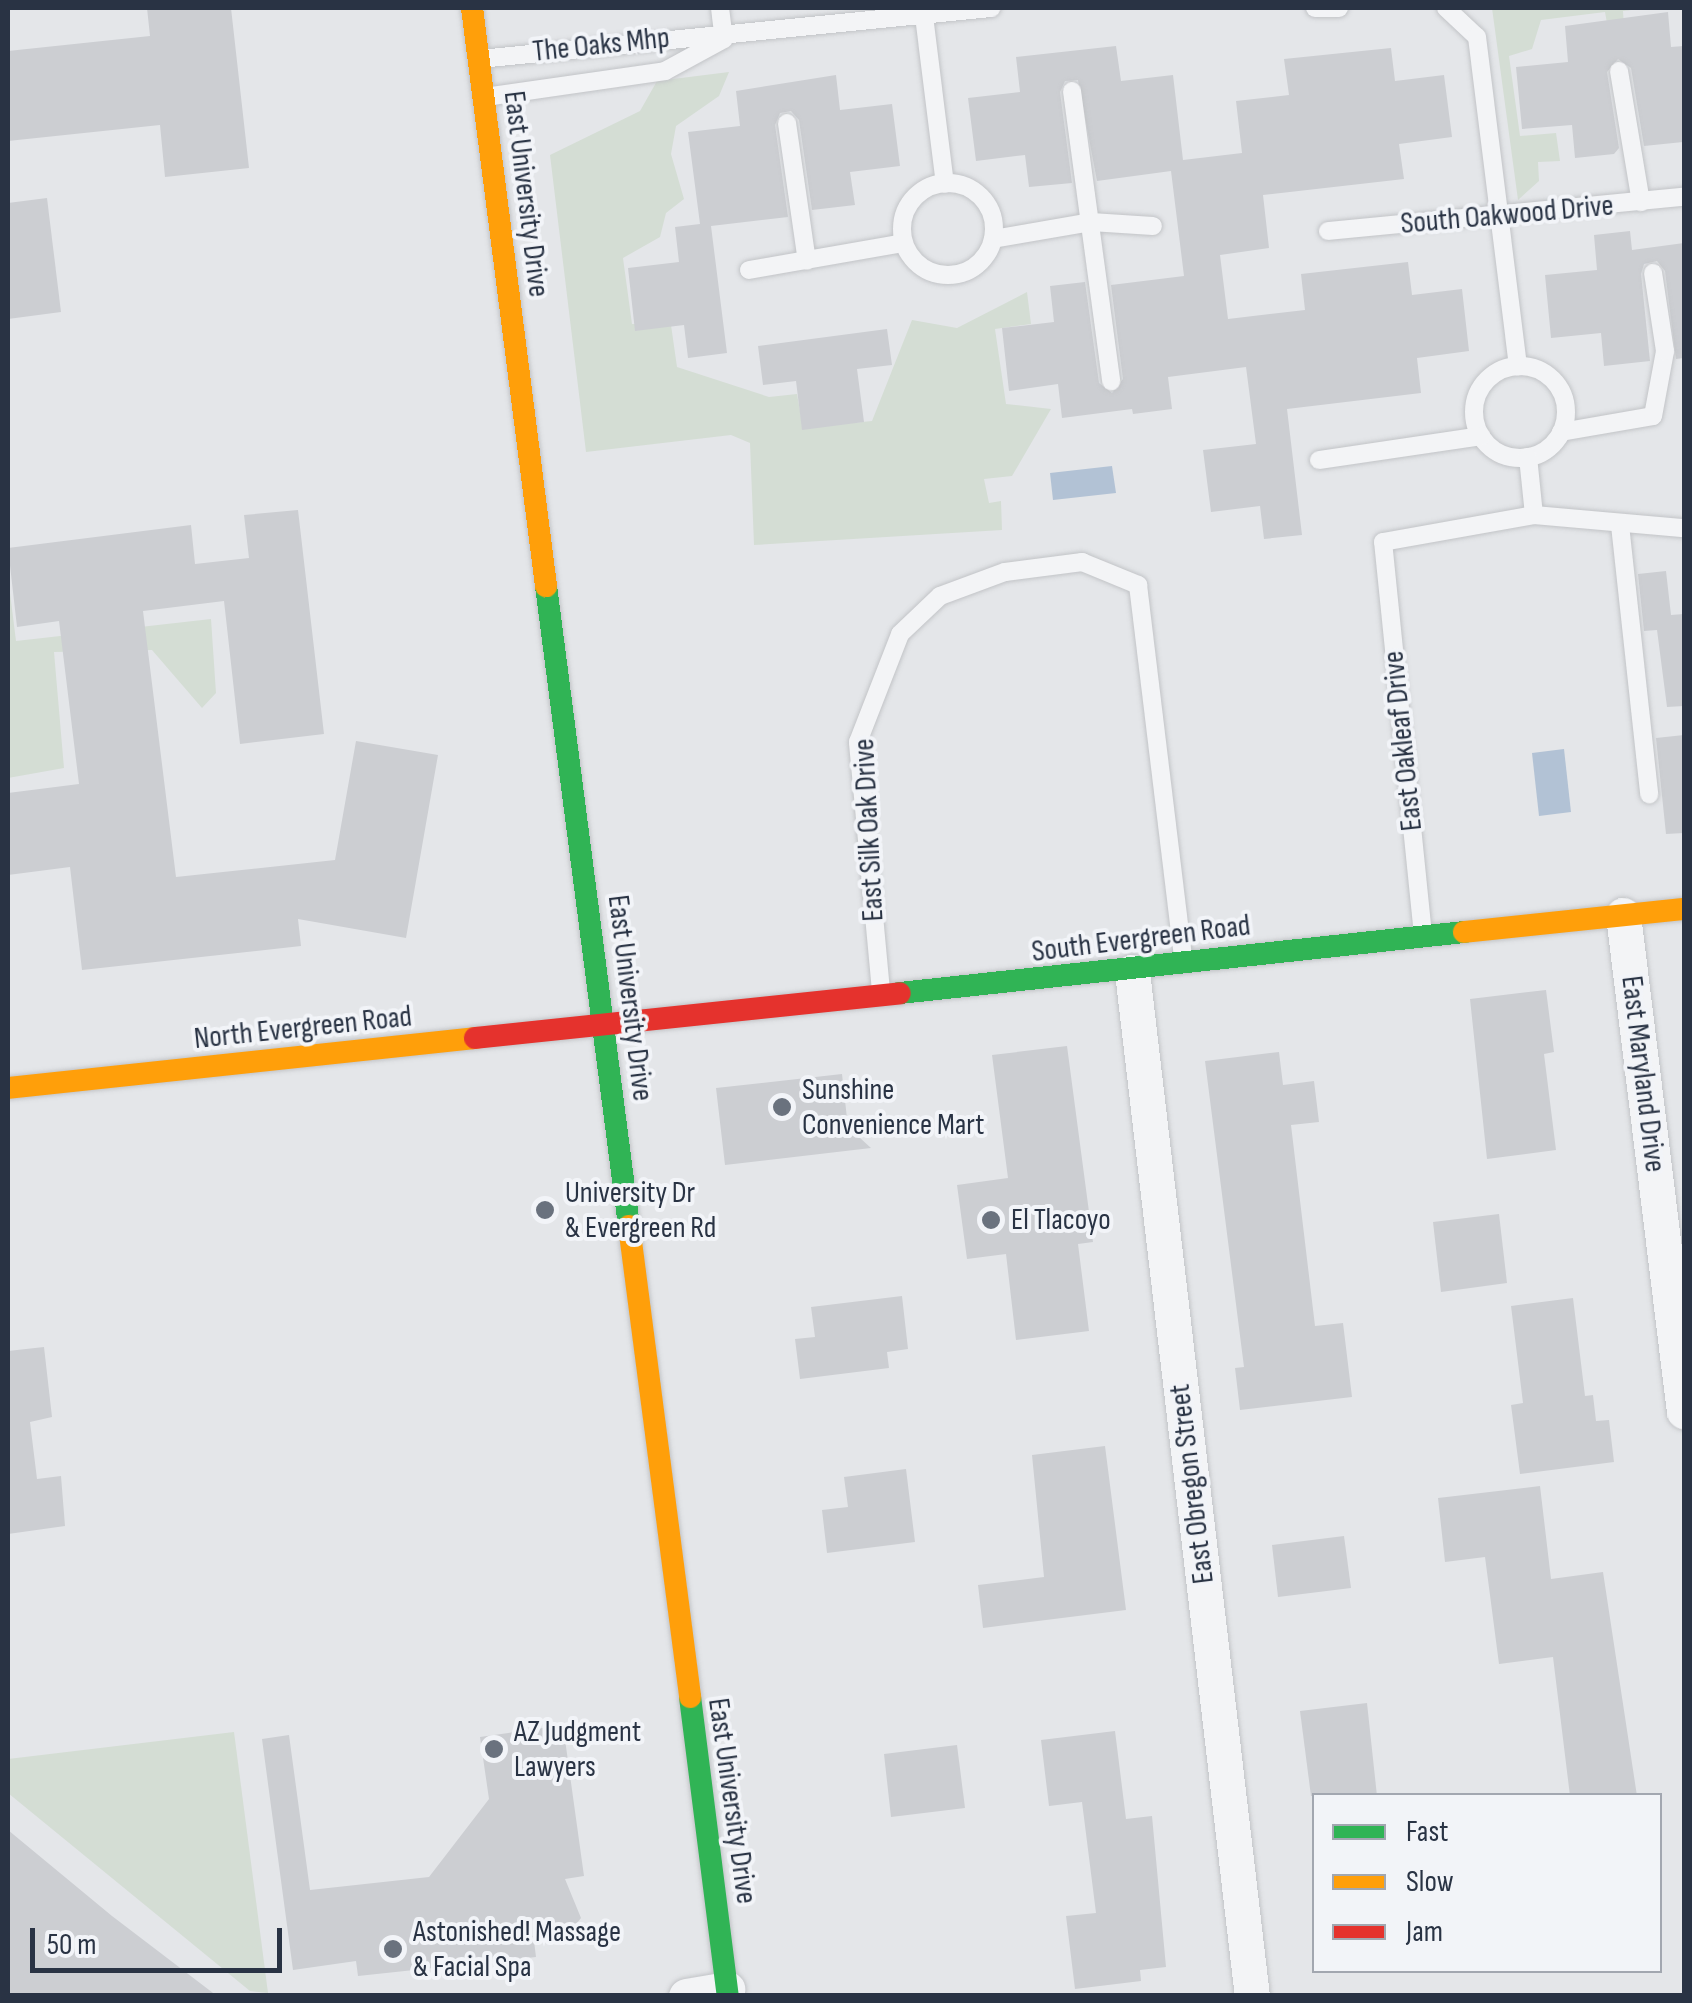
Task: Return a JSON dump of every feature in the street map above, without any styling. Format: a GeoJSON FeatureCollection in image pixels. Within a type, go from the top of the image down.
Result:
{"type":"FeatureCollection","features":[{"type":"Feature","properties":{"kind":"main road","name":"East University Drive"},"geometry":{"type":"LineString","coordinates":[[472,8],[727,1992]]}},
{"type":"Feature","properties":{"kind":"main road","name":"South Evergreen Road"},"geometry":{"type":"LineString","coordinates":[[604,1028],[1684,909]]}},
{"type":"Feature","properties":{"kind":"main road","name":"North Evergreen Road"},"geometry":{"type":"LineString","coordinates":[[8,1088],[604,1028]]}},
{"type":"Feature","properties":{"kind":"street","name":"East Maryland Drive"},"geometry":{"type":"LineString","coordinates":[[1624,915],[1684,1411]]}},
{"type":"Feature","properties":{"kind":"street","name":"East Obregon Street"},"geometry":{"type":"LineString","coordinates":[[1132,972],[1252,1996]]}},
{"type":"Feature","properties":{"kind":"street"},"geometry":{"type":"LineString","coordinates":[[686,1996],[727,1992]]}},
{"type":"Feature","properties":{"kind":"lane"},"geometry":{"type":"LineString","coordinates":[[720,8],[724,39]]}},
{"type":"Feature","properties":{"kind":"lane","name":"The Oaks Mhp"},"geometry":{"type":"LineString","coordinates":[[478,59],[669,36],[724,39],[991,8]]}},
{"type":"Feature","properties":{"kind":"lane"},"geometry":{"type":"LineString","coordinates":[[1317,9],[1339,8]]}},
{"type":"Feature","properties":{"kind":"lane"},"geometry":{"type":"LineString","coordinates":[[1446,8],[1477,38],[1518,366]]}},
{"type":"Feature","properties":{"kind":"lane"},"geometry":{"type":"LineString","coordinates":[[924,16],[945,184]]}},
{"type":"Feature","properties":{"kind":"lane","name":"The Oaks Mhp"},"geometry":{"type":"LineString","coordinates":[[483,97],[665,71],[724,39]]}},
{"type":"Feature","properties":{"kind":"lane"},"geometry":{"type":"LineString","coordinates":[[1620,71],[1641,202]]}},
{"type":"Feature","properties":{"kind":"lane"},"geometry":{"type":"LineString","coordinates":[[1072,91],[1111,381]]}},
{"type":"Feature","properties":{"kind":"lane"},"geometry":{"type":"LineString","coordinates":[[787,123],[806,261]]}},
{"type":"Feature","properties":{"kind":"lane"},"geometry":{"type":"LineString","coordinates":[[945,184],[980,197],[993,239],[978,264],[950,276],[922,267],[904,243],[912,200],[945,184]]}},
{"type":"Feature","properties":{"kind":"lane","name":"South Oakwood Drive"},"geometry":{"type":"LineString","coordinates":[[1328,231],[1498,218],[1684,197]]}},
{"type":"Feature","properties":{"kind":"lane"},"geometry":{"type":"LineString","coordinates":[[993,239],[1092,222],[1153,226]]}},
{"type":"Feature","properties":{"kind":"lane"},"geometry":{"type":"LineString","coordinates":[[749,270],[904,243]]}},
{"type":"Feature","properties":{"kind":"lane"},"geometry":{"type":"LineString","coordinates":[[1561,432],[1562,392],[1543,372],[1518,366],[1493,375],[1477,397],[1481,436],[1501,454],[1528,457],[1561,432],[1653,416],[1664,351],[1653,273]]}},
{"type":"Feature","properties":{"kind":"lane"},"geometry":{"type":"LineString","coordinates":[[1319,460],[1481,436]]}},
{"type":"Feature","properties":{"kind":"lane"},"geometry":{"type":"LineString","coordinates":[[1528,457],[1534,516],[1684,528]]}},
{"type":"Feature","properties":{"kind":"lane","name":"East Oakleaf Drive"},"geometry":{"type":"LineString","coordinates":[[1424,940],[1383,542],[1534,516]]}},
{"type":"Feature","properties":{"kind":"lane"},"geometry":{"type":"LineString","coordinates":[[1620,525],[1649,794]]}},
{"type":"Feature","properties":{"kind":"lane","name":"East Silk Oak Drive"},"geometry":{"type":"LineString","coordinates":[[882,996],[858,742],[900,634],[940,596],[1005,572],[1082,562],[1138,585],[1184,962]]}},
{"type":"Feature","properties":{"kind":"shaded area"},"geometry":{"type":"Polygon","coordinates":[[[1492,8],[1648,8],[1623,11],[1625,42],[1611,46],[1605,12],[1541,20],[1532,49],[1509,56],[1520,136],[1556,133],[1560,161],[1538,162],[1539,181],[1518,200],[1492,8]]]}},
{"type":"Feature","properties":{"kind":"shaded area"},"geometry":{"type":"Polygon","coordinates":[[[729,72],[719,96],[676,126],[671,154],[684,199],[666,213],[660,237],[623,258],[632,324],[671,325],[677,367],[769,397],[797,394],[803,428],[872,421],[912,320],[957,328],[1027,292],[1031,324],[995,329],[1006,404],[1051,409],[1012,476],[984,479],[989,503],[1001,501],[1002,530],[754,545],[750,443],[731,435],[586,452],[550,155],[640,111],[657,81],[729,72]]]}},
{"type":"Feature","properties":{"kind":"shaded area"},"geometry":{"type":"Polygon","coordinates":[[[8,577],[16,641],[211,619],[216,693],[202,708],[152,650],[54,652],[64,768],[8,778],[8,577]]]}},
{"type":"Feature","properties":{"kind":"shaded area"},"geometry":{"type":"Polygon","coordinates":[[[234,1732],[268,1993],[250,1991],[8,1793],[8,1759],[234,1732]]]}},
{"type":"Feature","properties":{"kind":"water"},"geometry":{"type":"Polygon","coordinates":[[[1112,466],[1116,493],[1053,500],[1050,473],[1112,466]]]}},
{"type":"Feature","properties":{"kind":"water"},"geometry":{"type":"Polygon","coordinates":[[[1564,749],[1571,812],[1539,816],[1532,753],[1564,749]]]}},
{"type":"Feature","properties":{"kind":"building"},"geometry":{"type":"Polygon","coordinates":[[[147,8],[231,8],[249,168],[165,177],[160,125],[8,141],[8,51],[150,36],[147,8]]]}},
{"type":"Feature","properties":{"kind":"building"},"geometry":{"type":"Polygon","coordinates":[[[1668,12],[1671,47],[1684,46],[1683,142],[1644,146],[1631,68],[1618,59],[1607,72],[1619,148],[1614,154],[1575,158],[1572,125],[1522,129],[1516,67],[1568,62],[1565,26],[1668,12]]]}},
{"type":"Feature","properties":{"kind":"building"},"geometry":{"type":"Polygon","coordinates":[[[1116,46],[1121,81],[1173,75],[1183,160],[1242,153],[1236,101],[1289,95],[1284,59],[1391,48],[1395,81],[1444,75],[1452,137],[1399,144],[1404,179],[1263,195],[1269,248],[1220,255],[1228,319],[1305,310],[1301,274],[1408,262],[1412,295],[1462,289],[1469,351],[1417,358],[1421,393],[1287,409],[1302,535],[1264,539],[1260,506],[1211,512],[1203,450],[1256,444],[1246,367],[1168,377],[1172,409],[1133,414],[1132,409],[1062,418],[1058,384],[1009,391],[1002,328],[1054,322],[1050,286],[1085,282],[1099,383],[1112,393],[1123,379],[1111,285],[1184,276],[1171,171],[1097,181],[1078,80],[1065,81],[1060,92],[1072,183],[1029,187],[1025,155],[976,161],[968,98],[1020,92],[1016,57],[1116,46]]]}},
{"type":"Feature","properties":{"kind":"building"},"geometry":{"type":"Polygon","coordinates":[[[836,75],[840,110],[892,104],[900,166],[850,172],[855,205],[812,210],[799,120],[791,111],[780,113],[775,125],[788,217],[711,226],[727,353],[688,358],[684,325],[635,331],[628,268],[679,262],[675,227],[700,224],[688,132],[740,126],[736,91],[836,75]]]}},
{"type":"Feature","properties":{"kind":"building"},"geometry":{"type":"Polygon","coordinates":[[[47,198],[61,312],[8,319],[8,203],[47,198]]]}},
{"type":"Feature","properties":{"kind":"building"},"geometry":{"type":"Polygon","coordinates":[[[1630,231],[1632,250],[1684,243],[1684,358],[1676,359],[1665,271],[1657,261],[1644,264],[1641,274],[1650,361],[1604,366],[1601,333],[1551,338],[1545,275],[1597,270],[1594,235],[1630,231]]]}},
{"type":"Feature","properties":{"kind":"building"},"geometry":{"type":"Polygon","coordinates":[[[887,329],[892,365],[857,369],[864,422],[802,430],[796,381],[763,385],[758,346],[887,329]]]}},
{"type":"Feature","properties":{"kind":"building"},"geometry":{"type":"Polygon","coordinates":[[[298,510],[324,734],[240,744],[224,601],[143,611],[176,877],[335,860],[356,741],[438,755],[406,938],[298,919],[301,946],[82,970],[70,867],[8,875],[8,793],[79,784],[59,621],[17,627],[8,548],[191,525],[195,564],[249,558],[244,515],[298,510]]]}},
{"type":"Feature","properties":{"kind":"building"},"geometry":{"type":"Polygon","coordinates":[[[1666,571],[1671,615],[1684,614],[1684,706],[1667,707],[1657,630],[1644,631],[1638,574],[1666,571]]]}},
{"type":"Feature","properties":{"kind":"building"},"geometry":{"type":"Polygon","coordinates":[[[1684,735],[1684,833],[1666,834],[1656,738],[1684,735]]]}},
{"type":"Feature","properties":{"kind":"building"},"geometry":{"type":"Polygon","coordinates":[[[1546,990],[1554,1052],[1544,1054],[1556,1150],[1487,1159],[1470,999],[1546,990]]]}},
{"type":"Feature","properties":{"kind":"building"},"geometry":{"type":"Polygon","coordinates":[[[1067,1046],[1093,1242],[1078,1244],[1089,1331],[1016,1340],[1006,1254],[967,1259],[957,1185],[1008,1178],[992,1055],[1067,1046]]]}},
{"type":"Feature","properties":{"kind":"building"},"geometry":{"type":"Polygon","coordinates":[[[1279,1052],[1283,1085],[1314,1081],[1319,1122],[1291,1125],[1315,1326],[1343,1323],[1352,1397],[1240,1410],[1235,1368],[1244,1367],[1205,1061],[1279,1052]]]}},
{"type":"Feature","properties":{"kind":"building","name":"Sunshine Convenience Mart"},"geometry":{"type":"Polygon","coordinates":[[[842,1074],[848,1127],[871,1148],[725,1165],[716,1088],[842,1074]]]}},
{"type":"Feature","properties":{"kind":"building"},"geometry":{"type":"Polygon","coordinates":[[[1499,1214],[1507,1283],[1441,1292],[1433,1222],[1499,1214]]]}},
{"type":"Feature","properties":{"kind":"building"},"geometry":{"type":"Polygon","coordinates":[[[902,1296],[908,1349],[887,1352],[889,1368],[800,1379],[795,1339],[815,1337],[811,1307],[902,1296]]]}},
{"type":"Feature","properties":{"kind":"building"},"geometry":{"type":"Polygon","coordinates":[[[1573,1298],[1585,1396],[1593,1395],[1596,1421],[1609,1420],[1614,1462],[1520,1474],[1511,1405],[1523,1403],[1511,1306],[1573,1298]]]}},
{"type":"Feature","properties":{"kind":"building"},"geometry":{"type":"Polygon","coordinates":[[[44,1347],[52,1417],[30,1422],[37,1479],[61,1476],[65,1526],[8,1534],[8,1351],[44,1347]]]}},
{"type":"Feature","properties":{"kind":"building"},"geometry":{"type":"Polygon","coordinates":[[[1105,1446],[1126,1610],[983,1628],[978,1585],[1044,1577],[1032,1455],[1105,1446]]]}},
{"type":"Feature","properties":{"kind":"building"},"geometry":{"type":"Polygon","coordinates":[[[906,1469],[915,1542],[827,1553],[822,1510],[848,1507],[844,1477],[906,1469]]]}},
{"type":"Feature","properties":{"kind":"building"},"geometry":{"type":"Polygon","coordinates":[[[1540,1486],[1551,1579],[1603,1572],[1637,1793],[1570,1793],[1553,1657],[1499,1664],[1485,1557],[1445,1562],[1438,1498],[1540,1486]]]}},
{"type":"Feature","properties":{"kind":"building"},"geometry":{"type":"Polygon","coordinates":[[[1344,1536],[1351,1588],[1278,1597],[1272,1545],[1344,1536]]]}},
{"type":"Feature","properties":{"kind":"building"},"geometry":{"type":"Polygon","coordinates":[[[1367,1703],[1377,1793],[1311,1796],[1300,1711],[1367,1703]]]}},
{"type":"Feature","properties":{"kind":"building"},"geometry":{"type":"Polygon","coordinates":[[[563,1725],[584,1876],[565,1879],[581,1918],[565,1938],[534,1941],[536,1957],[358,1976],[356,1961],[293,1970],[262,1739],[289,1735],[310,1890],[429,1877],[489,1799],[480,1737],[563,1725]]]}},
{"type":"Feature","properties":{"kind":"building"},"geometry":{"type":"Polygon","coordinates":[[[1115,1731],[1126,1819],[1152,1816],[1166,1967],[1140,1970],[1141,1981],[1075,1989],[1066,1916],[1096,1913],[1082,1802],[1049,1806],[1041,1740],[1115,1731]]]}},
{"type":"Feature","properties":{"kind":"building"},"geometry":{"type":"Polygon","coordinates":[[[957,1745],[965,1808],[891,1817],[884,1754],[957,1745]]]}},
{"type":"Feature","properties":{"kind":"building"},"geometry":{"type":"Polygon","coordinates":[[[8,1830],[112,1916],[217,1996],[8,1996],[8,1830]]]}},
{"type":"Feature","properties":{"kind":"traffic: fast"},"geometry":{"type":"LineString","coordinates":[[546,586],[629,1226]]}},
{"type":"Feature","properties":{"kind":"traffic: fast"},"geometry":{"type":"LineString","coordinates":[[900,993],[1464,932]]}},
{"type":"Feature","properties":{"kind":"traffic: fast"},"geometry":{"type":"LineString","coordinates":[[690,1697],[728,1996]]}},
{"type":"Feature","properties":{"kind":"traffic: slow"},"geometry":{"type":"LineString","coordinates":[[472,8],[546,586]]}},
{"type":"Feature","properties":{"kind":"traffic: slow"},"geometry":{"type":"LineString","coordinates":[[1464,932],[1684,909]]}},
{"type":"Feature","properties":{"kind":"traffic: slow"},"geometry":{"type":"LineString","coordinates":[[8,1088],[475,1038]]}},
{"type":"Feature","properties":{"kind":"traffic: slow"},"geometry":{"type":"LineString","coordinates":[[629,1226],[690,1697]]}},
{"type":"Feature","properties":{"kind":"traffic: jam"},"geometry":{"type":"LineString","coordinates":[[475,1038],[900,993]]}},
{"type":"Feature","properties":{"kind":"place","name":"Sunshine Convenience Mart"},"geometry":{"type":"Point","coordinates":[782,1107]}},
{"type":"Feature","properties":{"kind":"place","name":"University Dr & Evergreen Rd"},"geometry":{"type":"Point","coordinates":[545,1210]}},
{"type":"Feature","properties":{"kind":"place","name":"El Tlacoyo"},"geometry":{"type":"Point","coordinates":[991,1220]}},
{"type":"Feature","properties":{"kind":"place","name":"AZ Judgment Lawyers"},"geometry":{"type":"Point","coordinates":[494,1749]}},
{"type":"Feature","properties":{"kind":"place","name":"Astonished! Massage & Facial Spa"},"geometry":{"type":"Point","coordinates":[393,1949]}}]}
